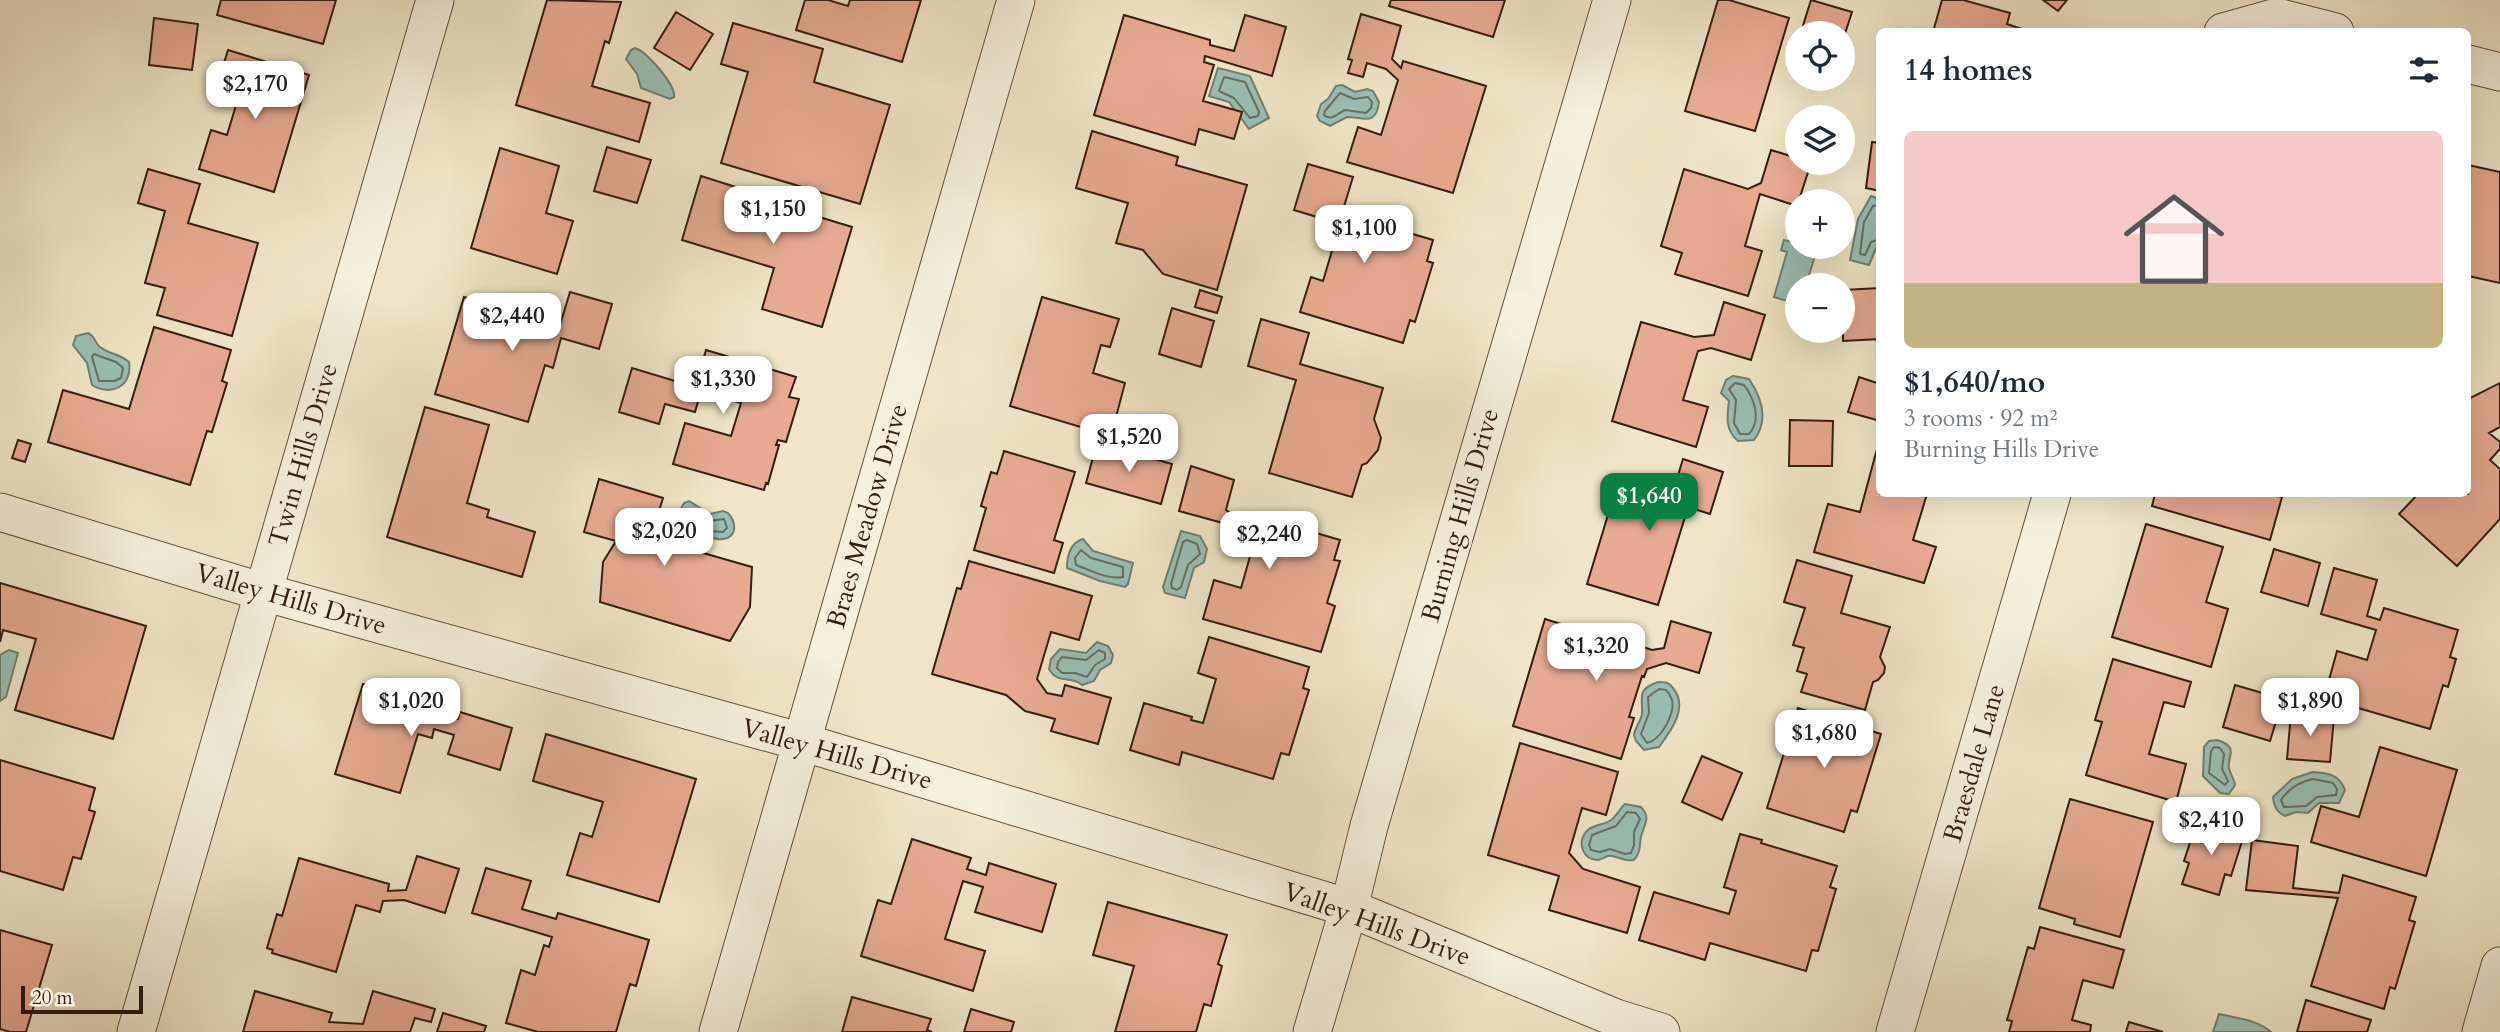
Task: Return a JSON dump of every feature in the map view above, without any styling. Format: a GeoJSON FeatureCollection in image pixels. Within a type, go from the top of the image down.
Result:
{"type":"FeatureCollection","features":[{"type":"Feature","properties":{"kind":"street","name":"Twin Hills Drive"},"geometry":{"type":"LineString","coordinates":[[136,1032],[435,0]]}},
{"type":"Feature","properties":{"kind":"street","name":"Braes Meadow Drive"},"geometry":{"type":"LineString","coordinates":[[718,1032],[1016,0]]}},
{"type":"Feature","properties":{"kind":"street","name":"Burning Hills Drive"},"geometry":{"type":"LineString","coordinates":[[1312,1032],[1349,908],[1373,812],[1612,0]]}},
{"type":"Feature","properties":{"kind":"street"},"geometry":{"type":"LineString","coordinates":[[2237,28],[2277,17],[2320,28]]}},
{"type":"Feature","properties":{"kind":"street"},"geometry":{"type":"LineString","coordinates":[[2471,65],[2500,72]]}},
{"type":"Feature","properties":{"kind":"street","name":"Braesdale Lane"},"geometry":{"type":"LineString","coordinates":[[1895,1032],[2051,497]]}},
{"type":"Feature","properties":{"kind":"street","name":"Valley Hills Drive"},"geometry":{"type":"LineString","coordinates":[[0,512],[263,592],[802,742],[1349,908],[1616,1018],[1661,1032]]}},
{"type":"Feature","properties":{"kind":"street"},"geometry":{"type":"LineString","coordinates":[[2481,1032],[2500,966]]}},
{"type":"Feature","properties":{"kind":"water"},"geometry":{"type":"Polygon","coordinates":[[[635,48],[660,70],[674,97],[670,99],[641,88],[637,74],[626,59],[635,48]]]}},
{"type":"Feature","properties":{"kind":"water"},"geometry":{"type":"Polygon","coordinates":[[[1218,68],[1250,76],[1269,118],[1249,129],[1229,102],[1209,96],[1218,68]]]}},
{"type":"Feature","properties":{"kind":"water"},"geometry":{"type":"Polygon","coordinates":[[[1342,85],[1355,92],[1367,89],[1373,91],[1379,102],[1372,118],[1347,117],[1330,126],[1320,121],[1317,116],[1321,104],[1328,99],[1336,86],[1342,85]]]}},
{"type":"Feature","properties":{"kind":"water"},"geometry":{"type":"Polygon","coordinates":[[[1871,196],[1876,198],[1876,248],[1869,265],[1850,260],[1855,259],[1858,219],[1871,196]]]}},
{"type":"Feature","properties":{"kind":"water"},"geometry":{"type":"Polygon","coordinates":[[[1785,259],[1814,259],[1810,273],[1785,273],[1785,300],[1774,297],[1785,259]]]}},
{"type":"Feature","properties":{"kind":"water"},"geometry":{"type":"Polygon","coordinates":[[[88,333],[100,347],[129,362],[128,377],[119,387],[106,390],[92,385],[87,363],[73,345],[76,336],[88,333]]]}},
{"type":"Feature","properties":{"kind":"water"},"geometry":{"type":"Polygon","coordinates":[[[1733,376],[1749,379],[1760,401],[1761,425],[1754,440],[1738,441],[1729,428],[1729,401],[1721,393],[1726,380],[1733,376]]]}},
{"type":"Feature","properties":{"kind":"water"},"geometry":{"type":"Polygon","coordinates":[[[689,501],[710,514],[723,511],[728,513],[734,525],[731,535],[728,538],[711,538],[695,544],[689,540],[678,514],[684,503],[689,501]]]}},
{"type":"Feature","properties":{"kind":"water"},"geometry":{"type":"Polygon","coordinates":[[[1181,531],[1200,536],[1207,549],[1204,562],[1194,568],[1185,598],[1165,593],[1163,587],[1181,531]]]}},
{"type":"Feature","properties":{"kind":"water"},"geometry":{"type":"Polygon","coordinates":[[[1083,539],[1093,551],[1133,563],[1125,587],[1067,568],[1070,550],[1083,539]]]}},
{"type":"Feature","properties":{"kind":"water"},"geometry":{"type":"Polygon","coordinates":[[[1097,642],[1108,646],[1113,655],[1111,663],[1100,670],[1094,681],[1082,685],[1056,677],[1049,669],[1051,659],[1060,649],[1086,653],[1097,642]]]}},
{"type":"Feature","properties":{"kind":"water"},"geometry":{"type":"Polygon","coordinates":[[[9,650],[18,653],[6,697],[0,701],[0,655],[9,650]]]}},
{"type":"Feature","properties":{"kind":"water"},"geometry":{"type":"Polygon","coordinates":[[[1658,682],[1667,683],[1673,688],[1677,695],[1679,711],[1659,747],[1644,750],[1634,735],[1642,714],[1642,694],[1646,688],[1658,682]]]}},
{"type":"Feature","properties":{"kind":"water"},"geometry":{"type":"Polygon","coordinates":[[[2217,740],[2228,746],[2231,752],[2229,768],[2235,785],[2229,794],[2220,793],[2203,776],[2204,747],[2209,741],[2217,740]]]}},
{"type":"Feature","properties":{"kind":"water"},"geometry":{"type":"Polygon","coordinates":[[[2312,772],[2328,774],[2340,781],[2345,790],[2339,803],[2319,803],[2308,813],[2296,812],[2285,816],[2280,813],[2273,797],[2292,779],[2312,772]]]}},
{"type":"Feature","properties":{"kind":"water"},"geometry":{"type":"Polygon","coordinates":[[[1625,804],[1641,807],[1646,817],[1637,856],[1634,860],[1610,856],[1598,860],[1589,857],[1583,850],[1583,836],[1591,828],[1615,817],[1625,804]]]}},
{"type":"Feature","properties":{"kind":"water"},"geometry":{"type":"Polygon","coordinates":[[[2219,1014],[2253,1022],[2271,1032],[2213,1032],[2219,1014]]]}},
{"type":"Feature","properties":{"kind":"building"},"geometry":{"type":"Polygon","coordinates":[[[221,0],[336,0],[323,44],[217,15],[221,0]]]}},
{"type":"Feature","properties":{"kind":"building"},"geometry":{"type":"Polygon","coordinates":[[[547,0],[621,2],[609,43],[605,41],[592,86],[650,103],[639,142],[516,105],[547,0]]]}},
{"type":"Feature","properties":{"kind":"building"},"geometry":{"type":"Polygon","coordinates":[[[805,0],[828,0],[848,6],[850,0],[921,0],[902,62],[796,30],[805,0]]]}},
{"type":"Feature","properties":{"kind":"building"},"geometry":{"type":"Polygon","coordinates":[[[1391,0],[1505,0],[1493,37],[1389,6],[1391,0]]]}},
{"type":"Feature","properties":{"kind":"building"},"geometry":{"type":"Polygon","coordinates":[[[1718,0],[1729,0],[1789,18],[1785,21],[1785,31],[1755,131],[1685,111],[1718,0]]]}},
{"type":"Feature","properties":{"kind":"building"},"geometry":{"type":"Polygon","coordinates":[[[1811,0],[1852,12],[1849,21],[1804,21],[1811,0]]]}},
{"type":"Feature","properties":{"kind":"building"},"geometry":{"type":"Polygon","coordinates":[[[1942,0],[1963,0],[2010,13],[2007,24],[2019,28],[1934,28],[1942,0]]]}},
{"type":"Feature","properties":{"kind":"building"},"geometry":{"type":"Polygon","coordinates":[[[2043,0],[2067,0],[2058,11],[2043,0]]]}},
{"type":"Feature","properties":{"kind":"building"},"geometry":{"type":"Polygon","coordinates":[[[676,12],[713,34],[690,70],[654,48],[676,12]]]}},
{"type":"Feature","properties":{"kind":"building"},"geometry":{"type":"Polygon","coordinates":[[[1361,14],[1401,26],[1392,59],[1401,68],[1403,61],[1486,86],[1453,193],[1347,162],[1358,127],[1381,135],[1398,80],[1386,69],[1367,63],[1363,77],[1348,73],[1352,60],[1348,59],[1361,14]]]}},
{"type":"Feature","properties":{"kind":"building"},"geometry":{"type":"Polygon","coordinates":[[[1124,15],[1210,40],[1210,45],[1234,51],[1245,15],[1286,27],[1272,76],[1205,56],[1204,62],[1214,65],[1203,101],[1242,112],[1234,139],[1199,129],[1195,145],[1094,115],[1124,15]]]}},
{"type":"Feature","properties":{"kind":"building"},"geometry":{"type":"Polygon","coordinates":[[[154,18],[198,24],[192,70],[149,65],[154,18]]]}},
{"type":"Feature","properties":{"kind":"building"},"geometry":{"type":"Polygon","coordinates":[[[733,23],[823,49],[814,82],[890,105],[860,204],[721,163],[748,72],[721,64],[733,23]]]}},
{"type":"Feature","properties":{"kind":"building"},"geometry":{"type":"Polygon","coordinates":[[[228,50],[309,75],[274,192],[199,169],[211,130],[227,135],[237,102],[214,95],[228,50]]]}},
{"type":"Feature","properties":{"kind":"building"},"geometry":{"type":"Polygon","coordinates":[[[1092,131],[1178,157],[1176,165],[1247,185],[1217,290],[1163,274],[1143,250],[1116,243],[1128,203],[1076,188],[1092,131]]]}},
{"type":"Feature","properties":{"kind":"building"},"geometry":{"type":"Polygon","coordinates":[[[1872,142],[1876,142],[1876,190],[1866,188],[1872,142]]]}},
{"type":"Feature","properties":{"kind":"building"},"geometry":{"type":"Polygon","coordinates":[[[607,147],[651,160],[637,203],[594,191],[607,147]]]}},
{"type":"Feature","properties":{"kind":"building"},"geometry":{"type":"Polygon","coordinates":[[[500,148],[559,166],[546,213],[573,221],[557,274],[471,248],[500,148]]]}},
{"type":"Feature","properties":{"kind":"building"},"geometry":{"type":"Polygon","coordinates":[[[1771,150],[1785,154],[1785,175],[1807,175],[1803,189],[1785,189],[1785,202],[1760,194],[1745,246],[1762,251],[1748,296],[1675,274],[1682,253],[1661,246],[1684,169],[1748,189],[1761,183],[1771,150]]]}},
{"type":"Feature","properties":{"kind":"building"},"geometry":{"type":"Polygon","coordinates":[[[1308,164],[1353,177],[1342,213],[1433,240],[1427,261],[1433,263],[1415,322],[1410,320],[1403,343],[1300,312],[1311,277],[1323,281],[1340,224],[1294,210],[1308,164]]]}},
{"type":"Feature","properties":{"kind":"building"},"geometry":{"type":"Polygon","coordinates":[[[2471,166],[2500,172],[2500,283],[2471,277],[2471,166]]]}},
{"type":"Feature","properties":{"kind":"building"},"geometry":{"type":"Polygon","coordinates":[[[148,169],[200,184],[188,223],[258,243],[232,336],[157,315],[165,288],[145,283],[165,211],[138,203],[148,169]]]}},
{"type":"Feature","properties":{"kind":"building"},"geometry":{"type":"Polygon","coordinates":[[[701,176],[745,190],[744,194],[852,227],[822,327],[762,309],[774,268],[682,240],[701,176]]]}},
{"type":"Feature","properties":{"kind":"building"},"geometry":{"type":"Polygon","coordinates":[[[1876,288],[1876,339],[1855,340],[1855,289],[1876,288]]]}},
{"type":"Feature","properties":{"kind":"building"},"geometry":{"type":"Polygon","coordinates":[[[1200,290],[1222,297],[1217,313],[1195,307],[1200,290]]]}},
{"type":"Feature","properties":{"kind":"building"},"geometry":{"type":"Polygon","coordinates":[[[570,292],[612,304],[599,349],[561,338],[553,368],[545,365],[528,422],[435,394],[464,297],[560,325],[570,292]]]}},
{"type":"Feature","properties":{"kind":"building"},"geometry":{"type":"Polygon","coordinates":[[[1042,297],[1119,319],[1110,347],[1101,345],[1093,373],[1125,383],[1111,436],[1010,406],[1042,297]]]}},
{"type":"Feature","properties":{"kind":"building"},"geometry":{"type":"Polygon","coordinates":[[[1724,302],[1765,315],[1751,360],[1711,348],[1698,351],[1683,400],[1708,407],[1696,447],[1612,421],[1641,322],[1694,337],[1714,335],[1724,302]]]}},
{"type":"Feature","properties":{"kind":"building"},"geometry":{"type":"Polygon","coordinates":[[[1172,308],[1214,321],[1201,367],[1159,354],[1172,308]]]}},
{"type":"Feature","properties":{"kind":"building"},"geometry":{"type":"Polygon","coordinates":[[[1261,319],[1309,333],[1300,364],[1383,388],[1374,419],[1381,438],[1378,450],[1362,465],[1352,497],[1269,473],[1296,380],[1248,366],[1261,319]]]}},
{"type":"Feature","properties":{"kind":"building"},"geometry":{"type":"Polygon","coordinates":[[[154,327],[231,350],[222,381],[227,383],[212,432],[207,431],[190,485],[48,442],[63,390],[129,409],[154,327]]]}},
{"type":"Feature","properties":{"kind":"building"},"geometry":{"type":"Polygon","coordinates":[[[706,350],[796,377],[789,397],[799,399],[786,442],[778,440],[776,445],[779,445],[764,490],[673,464],[685,423],[731,436],[741,403],[701,391],[695,412],[665,404],[659,424],[619,412],[632,368],[695,387],[706,350]]]}},
{"type":"Feature","properties":{"kind":"building"},"geometry":{"type":"Polygon","coordinates":[[[1859,377],[1876,383],[1876,420],[1848,412],[1859,377]]]}},
{"type":"Feature","properties":{"kind":"building"},"geometry":{"type":"Polygon","coordinates":[[[2500,383],[2500,427],[2489,433],[2500,442],[2500,449],[2490,460],[2500,469],[2500,519],[2457,566],[2399,514],[2415,497],[2471,497],[2471,398],[2500,383]]]}},
{"type":"Feature","properties":{"kind":"building"},"geometry":{"type":"Polygon","coordinates":[[[425,407],[489,425],[467,503],[489,510],[487,517],[535,532],[522,577],[387,537],[425,407]]]}},
{"type":"Feature","properties":{"kind":"building"},"geometry":{"type":"Polygon","coordinates":[[[1790,420],[1833,421],[1832,466],[1789,466],[1790,420]]]}},
{"type":"Feature","properties":{"kind":"building"},"geometry":{"type":"Polygon","coordinates":[[[18,440],[31,444],[25,462],[12,458],[18,440]]]}},
{"type":"Feature","properties":{"kind":"building"},"geometry":{"type":"Polygon","coordinates":[[[1097,443],[1172,464],[1161,504],[1086,483],[1097,443]]]}},
{"type":"Feature","properties":{"kind":"building"},"geometry":{"type":"Polygon","coordinates":[[[1004,451],[1075,472],[1054,540],[1063,543],[1054,573],[974,550],[986,508],[981,506],[991,472],[997,474],[1004,451]]]}},
{"type":"Feature","properties":{"kind":"building"},"geometry":{"type":"Polygon","coordinates":[[[1876,453],[1876,497],[1926,497],[1913,540],[1936,547],[1924,583],[1814,552],[1828,504],[1860,512],[1876,453]]]}},
{"type":"Feature","properties":{"kind":"building"},"geometry":{"type":"Polygon","coordinates":[[[1683,459],[1723,472],[1710,514],[1688,507],[1658,605],[1587,584],[1618,482],[1671,498],[1683,459]]]}},
{"type":"Feature","properties":{"kind":"building"},"geometry":{"type":"Polygon","coordinates":[[[1191,466],[1234,480],[1226,510],[1243,521],[1245,512],[1340,540],[1334,560],[1340,561],[1327,603],[1335,606],[1321,652],[1203,619],[1214,580],[1241,588],[1253,546],[1237,542],[1239,534],[1219,522],[1179,511],[1191,466]]]}},
{"type":"Feature","properties":{"kind":"building"},"geometry":{"type":"Polygon","coordinates":[[[599,479],[663,498],[651,538],[752,567],[750,607],[730,641],[600,602],[603,562],[616,541],[584,532],[599,479]]]}},
{"type":"Feature","properties":{"kind":"building"},"geometry":{"type":"Polygon","coordinates":[[[2154,497],[2282,497],[2270,540],[2152,506],[2154,497]]]}},
{"type":"Feature","properties":{"kind":"building"},"geometry":{"type":"Polygon","coordinates":[[[2146,524],[2223,547],[2206,602],[2228,609],[2211,667],[2112,637],[2146,524]]]}},
{"type":"Feature","properties":{"kind":"building"},"geometry":{"type":"Polygon","coordinates":[[[2274,549],[2320,563],[2308,606],[2261,592],[2274,549]]]}},
{"type":"Feature","properties":{"kind":"building"},"geometry":{"type":"Polygon","coordinates":[[[1797,560],[1852,576],[1841,613],[1890,627],[1880,657],[1885,667],[1884,673],[1873,682],[1865,710],[1801,692],[1807,674],[1797,671],[1804,648],[1793,645],[1805,608],[1784,602],[1797,560]]]}},
{"type":"Feature","properties":{"kind":"building"},"geometry":{"type":"Polygon","coordinates":[[[969,561],[1092,596],[1079,640],[1051,632],[1037,679],[1047,693],[1062,696],[1065,685],[1111,698],[1098,744],[1051,731],[1055,719],[1025,711],[1006,695],[932,674],[957,588],[961,589],[969,561]]]}},
{"type":"Feature","properties":{"kind":"building"},"geometry":{"type":"Polygon","coordinates":[[[2334,568],[2377,580],[2367,616],[2380,620],[2384,608],[2458,630],[2450,657],[2456,659],[2448,687],[2443,685],[2430,729],[2324,698],[2337,651],[2367,660],[2376,630],[2321,614],[2334,568]]]}},
{"type":"Feature","properties":{"kind":"building"},"geometry":{"type":"Polygon","coordinates":[[[0,583],[146,626],[113,739],[15,710],[36,639],[3,630],[0,642],[0,583]]]}},
{"type":"Feature","properties":{"kind":"building"},"geometry":{"type":"Polygon","coordinates":[[[1545,619],[1652,650],[1664,648],[1671,621],[1711,633],[1699,673],[1666,663],[1647,669],[1644,677],[1642,676],[1629,717],[1634,718],[1621,759],[1513,726],[1545,619]]]}},
{"type":"Feature","properties":{"kind":"building"},"geometry":{"type":"Polygon","coordinates":[[[1209,637],[1309,667],[1303,688],[1309,690],[1289,755],[1281,753],[1273,779],[1182,752],[1179,765],[1130,750],[1144,703],[1192,717],[1191,720],[1203,723],[1216,679],[1198,673],[1209,637]]]}},
{"type":"Feature","properties":{"kind":"building"},"geometry":{"type":"Polygon","coordinates":[[[2113,659],[2191,682],[2184,707],[2164,702],[2149,754],[2186,764],[2176,802],[2086,775],[2102,722],[2095,720],[2113,659]]]}},
{"type":"Feature","properties":{"kind":"building"},"geometry":{"type":"Polygon","coordinates":[[[363,684],[442,707],[441,714],[458,719],[460,712],[512,728],[500,770],[448,754],[454,735],[434,729],[432,738],[418,734],[400,793],[335,774],[363,684]]]}},
{"type":"Feature","properties":{"kind":"building"},"geometry":{"type":"Polygon","coordinates":[[[2235,685],[2283,699],[2270,741],[2223,727],[2235,685]]]}},
{"type":"Feature","properties":{"kind":"building"},"geometry":{"type":"Polygon","coordinates":[[[1798,708],[1881,734],[1857,812],[1851,810],[1844,832],[1767,808],[1798,708]]]}},
{"type":"Feature","properties":{"kind":"building"},"geometry":{"type":"Polygon","coordinates":[[[2291,713],[2334,717],[2330,762],[2287,759],[2291,713]]]}},
{"type":"Feature","properties":{"kind":"building"},"geometry":{"type":"Polygon","coordinates":[[[546,734],[696,779],[659,902],[567,875],[580,833],[592,837],[603,802],[533,781],[546,734]]]}},
{"type":"Feature","properties":{"kind":"building"},"geometry":{"type":"Polygon","coordinates":[[[1520,743],[1618,772],[1606,815],[1582,808],[1569,853],[1583,869],[1640,887],[1627,933],[1549,910],[1559,876],[1488,855],[1520,743]]]}},
{"type":"Feature","properties":{"kind":"building"},"geometry":{"type":"Polygon","coordinates":[[[2380,747],[2457,770],[2426,876],[2311,842],[2321,806],[2359,817],[2380,747]]]}},
{"type":"Feature","properties":{"kind":"building"},"geometry":{"type":"Polygon","coordinates":[[[1702,756],[1742,773],[1722,820],[1682,802],[1702,756]]]}},
{"type":"Feature","properties":{"kind":"building"},"geometry":{"type":"Polygon","coordinates":[[[0,760],[95,788],[89,810],[95,812],[81,859],[73,857],[63,890],[0,871],[0,760]]]}},
{"type":"Feature","properties":{"kind":"building"},"geometry":{"type":"Polygon","coordinates":[[[2070,799],[2153,822],[2120,937],[2074,924],[2075,919],[2039,908],[2070,799]]]}},
{"type":"Feature","properties":{"kind":"building"},"geometry":{"type":"Polygon","coordinates":[[[2197,821],[2244,835],[2231,876],[2225,874],[2219,895],[2182,884],[2189,863],[2184,861],[2197,821]]]}},
{"type":"Feature","properties":{"kind":"building"},"geometry":{"type":"Polygon","coordinates":[[[1740,834],[1837,866],[1830,887],[1836,889],[1818,951],[1812,950],[1806,971],[1710,943],[1705,960],[1639,940],[1654,892],[1729,914],[1736,891],[1724,887],[1740,834]]]}},
{"type":"Feature","properties":{"kind":"building"},"geometry":{"type":"Polygon","coordinates":[[[912,839],[971,858],[967,869],[986,875],[989,863],[1056,884],[1042,932],[975,912],[983,887],[963,881],[945,939],[985,951],[973,991],[861,956],[878,900],[891,904],[912,839]]]}},
{"type":"Feature","properties":{"kind":"building"},"geometry":{"type":"Polygon","coordinates":[[[2252,840],[2298,846],[2293,888],[2339,893],[2343,875],[2416,897],[2409,920],[2415,922],[2395,989],[2390,987],[2384,1009],[2311,986],[2338,898],[2246,890],[2252,840]]]}},
{"type":"Feature","properties":{"kind":"building"},"geometry":{"type":"Polygon","coordinates":[[[417,856],[459,869],[445,913],[404,900],[383,901],[380,912],[356,905],[336,972],[272,953],[273,950],[267,948],[277,914],[282,916],[299,858],[389,884],[388,891],[406,890],[417,856]]]}},
{"type":"Feature","properties":{"kind":"building"},"geometry":{"type":"Polygon","coordinates":[[[486,868],[531,881],[522,909],[556,919],[558,913],[649,940],[636,986],[630,984],[616,1032],[538,1032],[506,1023],[521,970],[535,975],[544,945],[549,947],[552,937],[472,913],[486,868]]]}},
{"type":"Feature","properties":{"kind":"building"},"geometry":{"type":"Polygon","coordinates":[[[1108,902],[1227,935],[1218,964],[1222,966],[1211,1006],[1204,1004],[1196,1032],[1115,1032],[1134,966],[1093,955],[1108,902]]]}},
{"type":"Feature","properties":{"kind":"building"},"geometry":{"type":"Polygon","coordinates":[[[2040,927],[2124,950],[2113,988],[2083,980],[2072,1020],[2091,1025],[2090,1032],[2009,1032],[2012,1021],[2007,1020],[2028,947],[2034,949],[2040,927]]]}},
{"type":"Feature","properties":{"kind":"building"},"geometry":{"type":"Polygon","coordinates":[[[0,930],[52,945],[26,1032],[0,1029],[0,930]]]}},
{"type":"Feature","properties":{"kind":"building"},"geometry":{"type":"Polygon","coordinates":[[[255,991],[332,1013],[329,1022],[363,1024],[373,991],[435,1009],[431,1022],[415,1018],[410,1032],[243,1032],[255,991]]]}},
{"type":"Feature","properties":{"kind":"building"},"geometry":{"type":"Polygon","coordinates":[[[852,997],[931,1019],[927,1030],[932,1032],[842,1032],[852,997]]]}},
{"type":"Feature","properties":{"kind":"building"},"geometry":{"type":"Polygon","coordinates":[[[2306,1000],[2371,1020],[2367,1032],[2297,1032],[2306,1000]]]}},
{"type":"Feature","properties":{"kind":"building"},"geometry":{"type":"Polygon","coordinates":[[[971,1009],[1014,1022],[1011,1032],[964,1032],[971,1009]]]}},
{"type":"Feature","properties":{"kind":"building"},"geometry":{"type":"Polygon","coordinates":[[[443,1013],[486,1026],[484,1032],[437,1032],[443,1013]]]}},
{"type":"Feature","properties":{"kind":"building"},"geometry":{"type":"Polygon","coordinates":[[[2129,1022],[2163,1032],[2126,1032],[2129,1022]]]}}]}
